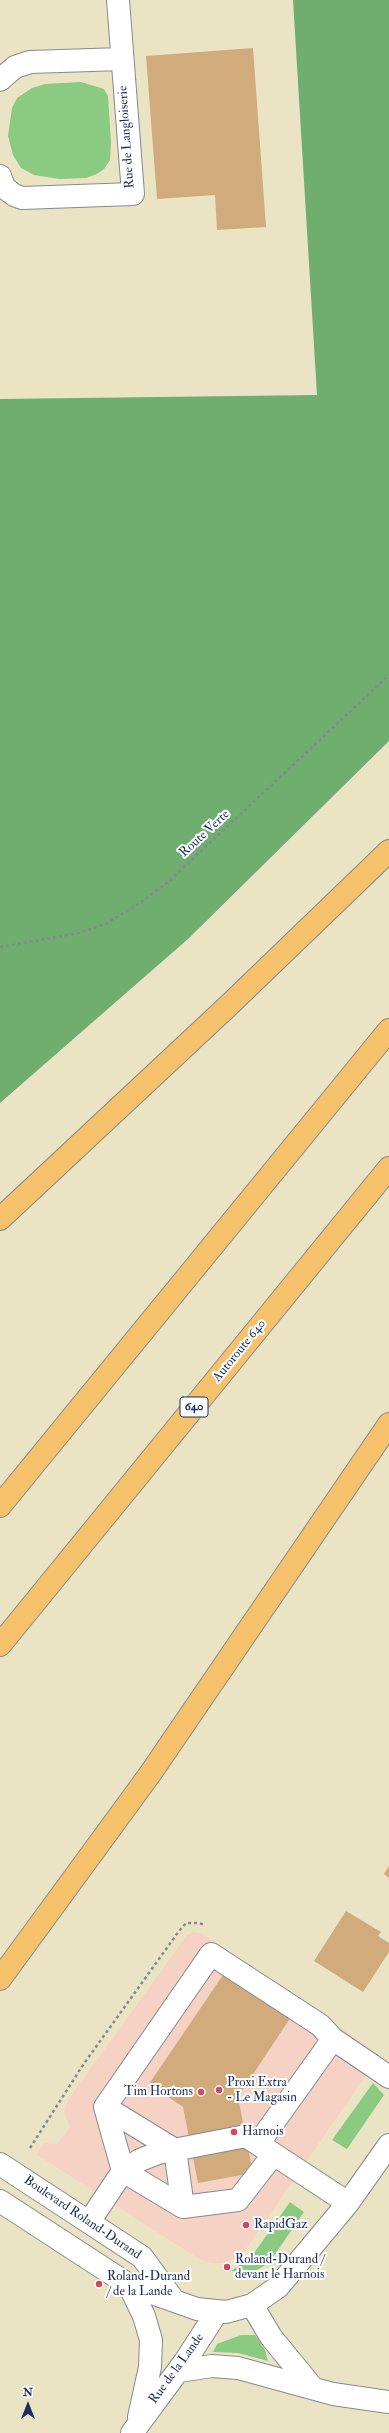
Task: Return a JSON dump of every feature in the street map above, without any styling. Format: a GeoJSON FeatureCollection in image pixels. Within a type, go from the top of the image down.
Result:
{"type":"FeatureCollection","features":[{"type":"Feature","properties":{"kind":"highway"},"geometry":{"type":"LineString","coordinates":[[0,1219],[228,1006],[389,851]]}},
{"type":"Feature","properties":{"kind":"highway"},"geometry":{"type":"LineString","coordinates":[[0,1506],[389,1030]]}},
{"type":"Feature","properties":{"kind":"highway","name":"Autoroute 640"},"geometry":{"type":"LineString","coordinates":[[0,1645],[389,1168]]}},
{"type":"Feature","properties":{"kind":"highway"},"geometry":{"type":"LineString","coordinates":[[0,1979],[150,1774],[389,1424]]}},
{"type":"Feature","properties":{"kind":"street","name":"Rue de Langloiserie"},"geometry":{"type":"LineString","coordinates":[[0,176],[4,187],[14,195],[22,198],[133,194],[118,0]]}},
{"type":"Feature","properties":{"kind":"street"},"geometry":{"type":"LineString","coordinates":[[0,80],[15,67],[30,62],[122,59]]}},
{"type":"Feature","properties":{"kind":"street"},"geometry":{"type":"LineString","coordinates":[[105,2107],[212,1954],[320,2025],[333,2039],[389,2077]]}},
{"type":"Feature","properties":{"kind":"street"},"geometry":{"type":"LineString","coordinates":[[105,2107],[123,2171],[183,2207],[238,2200],[265,2150],[333,2039]]}},
{"type":"Feature","properties":{"kind":"street"},"geometry":{"type":"LineString","coordinates":[[105,2107],[175,2150]]}},
{"type":"Feature","properties":{"kind":"street"},"geometry":{"type":"LineString","coordinates":[[89,2222],[123,2171],[146,2158],[175,2150],[246,2136],[348,2204]]}},
{"type":"Feature","properties":{"kind":"street"},"geometry":{"type":"LineString","coordinates":[[0,2201],[129,2284],[172,2298],[197,2309],[217,2312],[252,2305],[278,2287],[348,2204],[389,2145]]}},
{"type":"Feature","properties":{"kind":"street"},"geometry":{"type":"LineString","coordinates":[[175,2150],[183,2207]]}},
{"type":"Feature","properties":{"kind":"street","name":"Boulevard Roland-Durand"},"geometry":{"type":"LineString","coordinates":[[0,2164],[142,2257],[172,2298]]}},
{"type":"Feature","properties":{"kind":"street","name":"Rue de la Lande"},"geometry":{"type":"LineString","coordinates":[[129,2284],[144,2316],[151,2340],[150,2367],[134,2429]]}},
{"type":"Feature","properties":{"kind":"street"},"geometry":{"type":"LineString","coordinates":[[252,2305],[272,2337],[312,2387]]}},
{"type":"Feature","properties":{"kind":"street","name":"Rue de la Lande"},"geometry":{"type":"LineString","coordinates":[[134,2429],[179,2371],[217,2312]]}},
{"type":"Feature","properties":{"kind":"street"},"geometry":{"type":"LineString","coordinates":[[179,2371],[226,2366],[358,2399],[389,2402]]}},
{"type":"Feature","properties":{"kind":"path","name":"Route Verte"},"geometry":{"type":"LineString","coordinates":[[0,946],[54,939],[79,933],[105,924],[137,905],[167,883],[389,676]]}},
{"type":"Feature","properties":{"kind":"shaded area"},"geometry":{"type":"Polygon","coordinates":[[[193,1932],[201,1933],[380,2055],[244,2252],[234,2259],[221,2263],[211,2263],[199,2259],[36,2154],[44,2143],[57,2144],[70,2127],[64,2112],[68,2100],[187,1935],[193,1932]]]}},
{"type":"Feature","properties":{"kind":"green space"},"geometry":{"type":"Polygon","coordinates":[[[293,0],[389,0],[389,741],[188,939],[0,1103],[0,399],[317,395],[293,0]]]}},
{"type":"Feature","properties":{"kind":"green space"},"geometry":{"type":"Polygon","coordinates":[[[81,82],[104,89],[108,96],[111,142],[110,160],[104,169],[97,174],[86,178],[59,179],[34,175],[21,168],[13,155],[8,136],[12,108],[17,98],[32,88],[45,84],[81,82]]]}},
{"type":"Feature","properties":{"kind":"green space"},"geometry":{"type":"Polygon","coordinates":[[[373,2083],[384,2095],[347,2149],[332,2140],[373,2083]]]}},
{"type":"Feature","properties":{"kind":"green space"},"geometry":{"type":"Polygon","coordinates":[[[290,2202],[304,2212],[269,2263],[252,2273],[231,2271],[246,2261],[254,2253],[290,2202]]]}},
{"type":"Feature","properties":{"kind":"green space"},"geometry":{"type":"Polygon","coordinates":[[[241,2335],[255,2335],[265,2350],[268,2361],[238,2353],[213,2352],[217,2344],[241,2335]]]}},
{"type":"Feature","properties":{"kind":"building"},"geometry":{"type":"Polygon","coordinates":[[[253,48],[266,227],[217,230],[215,195],[157,199],[146,56],[253,48]]]}},
{"type":"Feature","properties":{"kind":"building"},"geometry":{"type":"Polygon","coordinates":[[[389,1866],[389,1878],[384,1874],[389,1866]]]}},
{"type":"Feature","properties":{"kind":"building"},"geometry":{"type":"Polygon","coordinates":[[[346,1911],[381,1932],[378,1936],[389,1943],[389,1952],[363,1992],[314,1961],[346,1911]]]}},
{"type":"Feature","properties":{"kind":"building"},"geometry":{"type":"Polygon","coordinates":[[[225,1972],[291,2017],[238,2097],[253,2173],[198,2183],[183,2107],[149,2084],[225,1972]]]}},
{"type":"Feature","properties":{"kind":"place","name":"Proxi Extra - Le Magasin"},"geometry":{"type":"Point","coordinates":[219,2090]}},
{"type":"Feature","properties":{"kind":"place","name":"Tim Hortons"},"geometry":{"type":"Point","coordinates":[201,2092]}},
{"type":"Feature","properties":{"kind":"place","name":"Harnois"},"geometry":{"type":"Point","coordinates":[234,2132]}},
{"type":"Feature","properties":{"kind":"place","name":"RapidGaz"},"geometry":{"type":"Point","coordinates":[246,2225]}},
{"type":"Feature","properties":{"kind":"place","name":"Roland-Durand / devant le Harnois"},"geometry":{"type":"Point","coordinates":[227,2267]}},
{"type":"Feature","properties":{"kind":"place","name":"Roland-Durand / de la Lande"},"geometry":{"type":"Point","coordinates":[99,2284]}}]}
